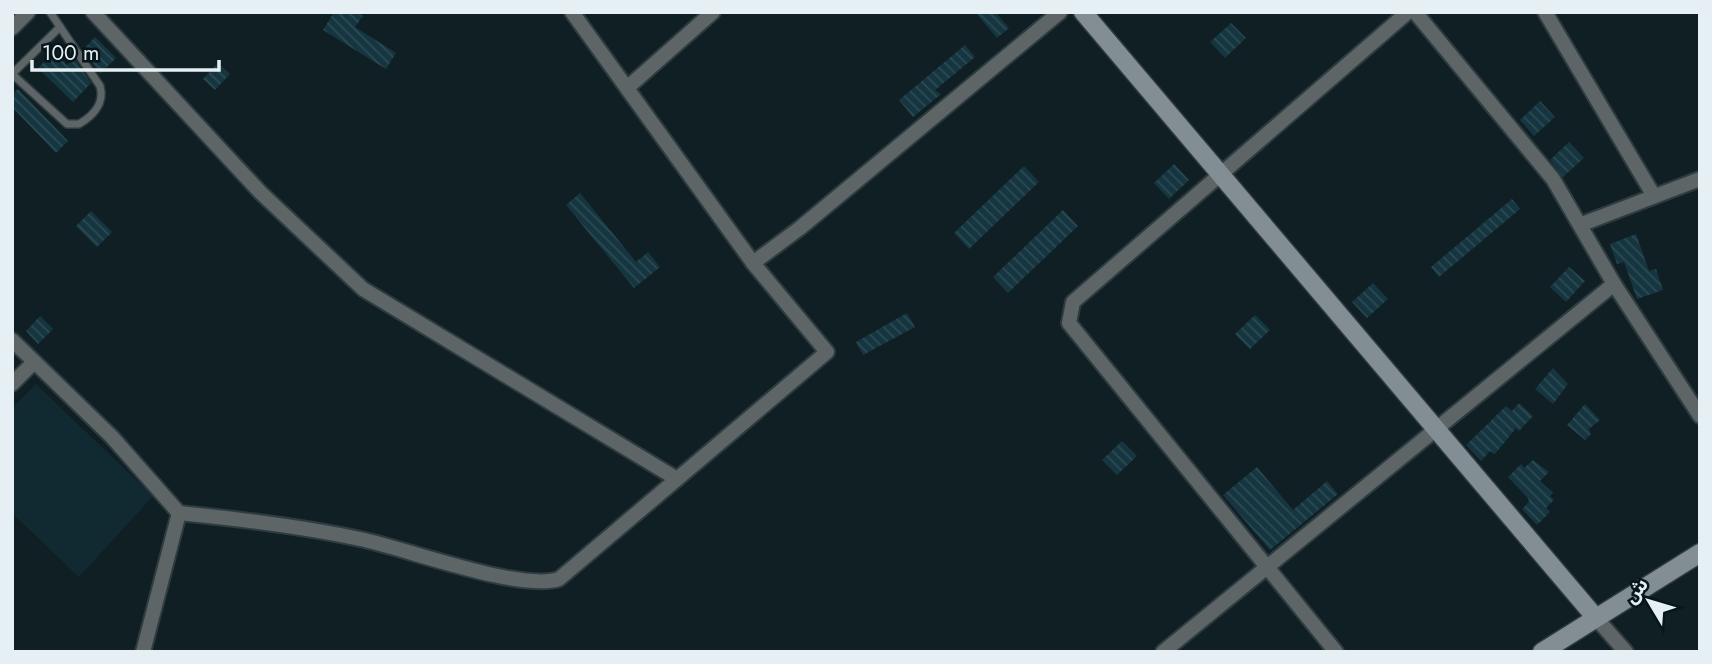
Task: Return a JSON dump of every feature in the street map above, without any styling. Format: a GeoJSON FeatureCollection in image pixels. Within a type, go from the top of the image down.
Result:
{"type":"FeatureCollection","features":[{"type":"Feature","properties":{"kind":"street"},"geometry":{"type":"LineString","coordinates":[[12,28],[28,12]]}},
{"type":"Feature","properties":{"kind":"street"},"geometry":{"type":"LineString","coordinates":[[93,12],[260,192],[363,289],[677,479]]}},
{"type":"Feature","properties":{"kind":"street"},"geometry":{"type":"LineString","coordinates":[[12,340],[112,437],[179,513],[275,523],[351,537],[495,574],[548,583],[559,579],[827,352],[753,263],[572,12]]}},
{"type":"Feature","properties":{"kind":"street"},"geometry":{"type":"LineString","coordinates":[[628,88],[713,12]]}},
{"type":"Feature","properties":{"kind":"street"},"geometry":{"type":"LineString","coordinates":[[1336,652],[1069,323],[1073,302],[1408,12]]}},
{"type":"Feature","properties":{"kind":"street"},"geometry":{"type":"LineString","coordinates":[[1415,12],[1553,179],[1582,224],[1614,284],[1700,416]]}},
{"type":"Feature","properties":{"kind":"street"},"geometry":{"type":"LineString","coordinates":[[1545,12],[1654,196]]}},
{"type":"Feature","properties":{"kind":"street"},"geometry":{"type":"LineString","coordinates":[[753,263],[800,228],[1055,17],[1087,17],[1218,175],[1626,652]]}},
{"type":"Feature","properties":{"kind":"street"},"geometry":{"type":"LineString","coordinates":[[1582,224],[1700,179]]}},
{"type":"Feature","properties":{"kind":"street"},"geometry":{"type":"LineString","coordinates":[[1163,652],[1268,568],[1434,428],[1614,284]]}},
{"type":"Feature","properties":{"kind":"street"},"geometry":{"type":"LineString","coordinates":[[12,384],[34,362]]}},
{"type":"Feature","properties":{"kind":"street"},"geometry":{"type":"LineString","coordinates":[[143,652],[179,513]]}},
{"type":"Feature","properties":{"kind":"street"},"geometry":{"type":"LineString","coordinates":[[1542,652],[1700,552]]}},
{"type":"Feature","properties":{"kind":"lane"},"geometry":{"type":"LineString","coordinates":[[50,12],[60,27],[102,93],[98,107],[79,124],[67,124],[12,74],[60,27]]}},
{"type":"Feature","properties":{"kind":"shaded area"},"geometry":{"type":"Polygon","coordinates":[[[36,384],[153,496],[79,577],[12,513],[12,408],[36,384]]]}},
{"type":"Feature","properties":{"kind":"building"},"geometry":{"type":"Polygon","coordinates":[[[334,12],[357,12],[363,16],[355,27],[396,53],[386,69],[323,30],[334,12]]]}},
{"type":"Feature","properties":{"kind":"building"},"geometry":{"type":"Polygon","coordinates":[[[975,12],[995,12],[1009,28],[997,38],[975,12]]]}},
{"type":"Feature","properties":{"kind":"building"},"geometry":{"type":"Polygon","coordinates":[[[1231,23],[1246,38],[1225,58],[1210,42],[1231,23]]]}},
{"type":"Feature","properties":{"kind":"building"},"geometry":{"type":"Polygon","coordinates":[[[95,37],[116,58],[100,74],[83,50],[95,37]]]}},
{"type":"Feature","properties":{"kind":"building"},"geometry":{"type":"Polygon","coordinates":[[[965,45],[975,57],[935,90],[941,94],[913,117],[899,100],[965,45]]]}},
{"type":"Feature","properties":{"kind":"building"},"geometry":{"type":"Polygon","coordinates":[[[54,52],[67,65],[74,58],[91,83],[73,102],[38,68],[54,52]]]}},
{"type":"Feature","properties":{"kind":"building"},"geometry":{"type":"Polygon","coordinates":[[[218,63],[230,74],[215,90],[203,79],[218,63]]]}},
{"type":"Feature","properties":{"kind":"building"},"geometry":{"type":"Polygon","coordinates":[[[18,89],[68,141],[56,153],[12,107],[12,94],[18,89]]]}},
{"type":"Feature","properties":{"kind":"building"},"geometry":{"type":"Polygon","coordinates":[[[1540,101],[1555,117],[1534,136],[1520,120],[1540,101]]]}},
{"type":"Feature","properties":{"kind":"building"},"geometry":{"type":"Polygon","coordinates":[[[1569,142],[1584,158],[1563,177],[1550,160],[1569,142]]]}},
{"type":"Feature","properties":{"kind":"building"},"geometry":{"type":"Polygon","coordinates":[[[1174,164],[1189,180],[1169,199],[1154,183],[1174,164]]]}},
{"type":"Feature","properties":{"kind":"building"},"geometry":{"type":"Polygon","coordinates":[[[1024,166],[1039,182],[969,249],[954,233],[1024,166]]]}},
{"type":"Feature","properties":{"kind":"building"},"geometry":{"type":"Polygon","coordinates":[[[580,193],[636,262],[648,252],[660,267],[634,288],[566,205],[580,193]]]}},
{"type":"Feature","properties":{"kind":"building"},"geometry":{"type":"Polygon","coordinates":[[[1512,199],[1520,209],[1439,277],[1431,267],[1512,199]]]}},
{"type":"Feature","properties":{"kind":"building"},"geometry":{"type":"Polygon","coordinates":[[[1063,210],[1078,226],[1008,293],[993,277],[1063,210]]]}},
{"type":"Feature","properties":{"kind":"building"},"geometry":{"type":"Polygon","coordinates":[[[91,211],[112,232],[97,247],[76,226],[91,211]]]}},
{"type":"Feature","properties":{"kind":"building"},"geometry":{"type":"Polygon","coordinates":[[[1636,234],[1649,271],[1656,269],[1663,290],[1637,299],[1624,262],[1617,264],[1610,244],[1636,234]]]}},
{"type":"Feature","properties":{"kind":"building"},"geometry":{"type":"Polygon","coordinates":[[[1569,267],[1585,281],[1566,302],[1550,287],[1569,267]]]}},
{"type":"Feature","properties":{"kind":"building"},"geometry":{"type":"Polygon","coordinates":[[[1373,283],[1388,299],[1367,318],[1352,302],[1373,283]]]}},
{"type":"Feature","properties":{"kind":"building"},"geometry":{"type":"Polygon","coordinates":[[[907,313],[915,327],[863,355],[856,342],[907,313]]]}},
{"type":"Feature","properties":{"kind":"building"},"geometry":{"type":"Polygon","coordinates":[[[1255,315],[1270,330],[1250,349],[1235,334],[1255,315]]]}},
{"type":"Feature","properties":{"kind":"building"},"geometry":{"type":"Polygon","coordinates":[[[40,316],[53,329],[38,344],[26,331],[40,316]]]}},
{"type":"Feature","properties":{"kind":"building"},"geometry":{"type":"Polygon","coordinates":[[[1553,368],[1568,384],[1553,404],[1535,389],[1553,368]]]}},
{"type":"Feature","properties":{"kind":"building"},"geometry":{"type":"Polygon","coordinates":[[[1519,403],[1533,416],[1519,431],[1516,428],[1495,454],[1490,451],[1481,461],[1466,445],[1506,406],[1512,411],[1519,403]]]}},
{"type":"Feature","properties":{"kind":"building"},"geometry":{"type":"Polygon","coordinates":[[[1585,404],[1600,420],[1589,429],[1591,434],[1585,440],[1567,425],[1585,404]]]}},
{"type":"Feature","properties":{"kind":"building"},"geometry":{"type":"Polygon","coordinates":[[[1122,441],[1137,456],[1117,475],[1102,460],[1122,441]]]}},
{"type":"Feature","properties":{"kind":"building"},"geometry":{"type":"Polygon","coordinates":[[[1533,460],[1549,472],[1540,481],[1553,493],[1550,496],[1554,500],[1546,508],[1550,512],[1537,525],[1522,509],[1529,502],[1528,498],[1508,477],[1521,464],[1524,468],[1533,460]]]}},
{"type":"Feature","properties":{"kind":"building"},"geometry":{"type":"Polygon","coordinates":[[[1257,467],[1293,510],[1327,481],[1338,494],[1270,550],[1223,495],[1257,467]]]}}]}
